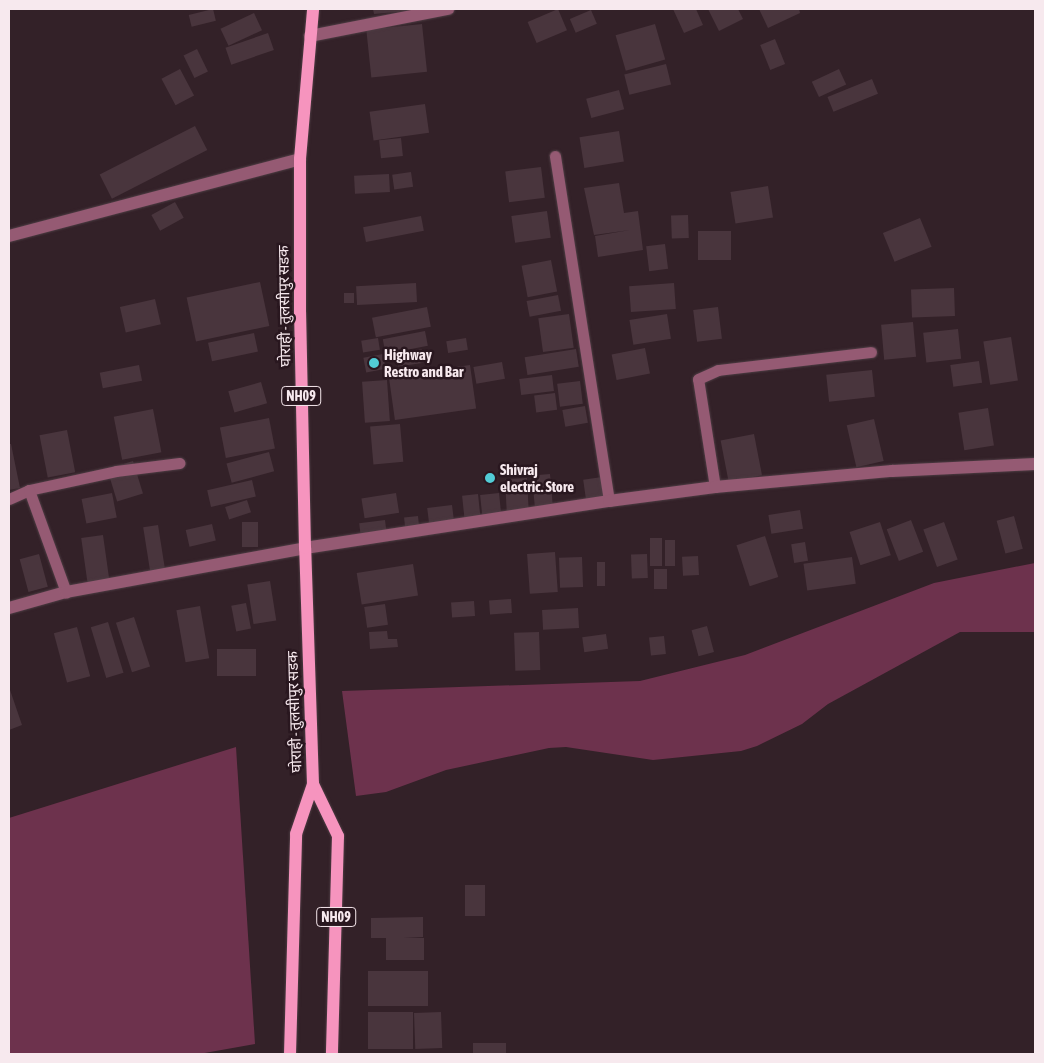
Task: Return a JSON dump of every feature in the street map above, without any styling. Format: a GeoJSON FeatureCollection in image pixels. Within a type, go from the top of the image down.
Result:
{"type":"FeatureCollection","features":[{"type":"Feature","properties":{"kind":"main road","name":"घोराही - तुलसीपुर सडक"},"geometry":{"type":"LineString","coordinates":[[290,1054],[296,834],[314,784],[304,548],[300,312],[300,159],[313,9]]}},
{"type":"Feature","properties":{"kind":"main road","name":"घोराही - तुलसीपुर सडक"},"geometry":{"type":"LineString","coordinates":[[314,784],[338,836],[332,1054]]}},
{"type":"Feature","properties":{"kind":"street"},"geometry":{"type":"LineString","coordinates":[[310,36],[448,9]]}},
{"type":"Feature","properties":{"kind":"street"},"geometry":{"type":"LineString","coordinates":[[9,236],[300,159]]}},
{"type":"Feature","properties":{"kind":"street"},"geometry":{"type":"LineString","coordinates":[[9,608],[66,592],[304,548],[609,501],[715,487],[892,471],[1035,464]]}},
{"type":"Feature","properties":{"kind":"lane"},"geometry":{"type":"LineString","coordinates":[[555,156],[609,501]]}},
{"type":"Feature","properties":{"kind":"lane"},"geometry":{"type":"LineString","coordinates":[[715,487],[698,379],[718,370],[871,352]]}},
{"type":"Feature","properties":{"kind":"lane"},"geometry":{"type":"LineString","coordinates":[[9,499],[29,490],[116,472],[180,463]]}},
{"type":"Feature","properties":{"kind":"lane"},"geometry":{"type":"LineString","coordinates":[[29,490],[66,592]]}},
{"type":"Feature","properties":{"kind":"shaded area"},"geometry":{"type":"Polygon","coordinates":[[[1035,563],[1035,632],[960,632],[828,704],[802,724],[757,746],[741,751],[653,760],[566,747],[549,748],[446,770],[386,792],[356,796],[342,691],[640,681],[745,655],[934,583],[1035,563]]]}},
{"type":"Feature","properties":{"kind":"shaded area"},"geometry":{"type":"Polygon","coordinates":[[[236,747],[255,1044],[199,1054],[9,1054],[9,818],[236,747]]]}},
{"type":"Feature","properties":{"kind":"building"},"geometry":{"type":"Polygon","coordinates":[[[213,9],[216,21],[192,27],[189,15],[213,9]]]}},
{"type":"Feature","properties":{"kind":"building"},"geometry":{"type":"Polygon","coordinates":[[[373,9],[408,9],[408,11],[374,14],[373,9]]]}},
{"type":"Feature","properties":{"kind":"building"},"geometry":{"type":"Polygon","coordinates":[[[558,9],[567,30],[537,43],[528,22],[558,9]]]}},
{"type":"Feature","properties":{"kind":"building"},"geometry":{"type":"Polygon","coordinates":[[[673,9],[696,9],[703,25],[684,33],[673,9]]]}},
{"type":"Feature","properties":{"kind":"building"},"geometry":{"type":"Polygon","coordinates":[[[708,9],[738,9],[743,19],[719,31],[708,9]]]}},
{"type":"Feature","properties":{"kind":"building"},"geometry":{"type":"Polygon","coordinates":[[[759,9],[799,9],[800,13],[768,28],[759,9]]]}},
{"type":"Feature","properties":{"kind":"building"},"geometry":{"type":"Polygon","coordinates":[[[591,10],[597,24],[576,33],[570,19],[591,10]]]}},
{"type":"Feature","properties":{"kind":"building"},"geometry":{"type":"Polygon","coordinates":[[[254,13],[262,30],[228,46],[220,29],[254,13]]]}},
{"type":"Feature","properties":{"kind":"building"},"geometry":{"type":"Polygon","coordinates":[[[422,24],[427,72],[371,78],[366,30],[422,24]]]}},
{"type":"Feature","properties":{"kind":"building"},"geometry":{"type":"Polygon","coordinates":[[[655,24],[665,60],[626,71],[616,35],[655,24]]]}},
{"type":"Feature","properties":{"kind":"building"},"geometry":{"type":"Polygon","coordinates":[[[268,33],[274,50],[231,65],[225,48],[268,33]]]}},
{"type":"Feature","properties":{"kind":"building"},"geometry":{"type":"Polygon","coordinates":[[[775,39],[785,64],[770,70],[760,45],[775,39]]]}},
{"type":"Feature","properties":{"kind":"building"},"geometry":{"type":"Polygon","coordinates":[[[197,49],[208,71],[194,78],[184,56],[197,49]]]}},
{"type":"Feature","properties":{"kind":"building"},"geometry":{"type":"Polygon","coordinates":[[[666,64],[671,84],[629,95],[624,74],[666,64]]]}},
{"type":"Feature","properties":{"kind":"building"},"geometry":{"type":"Polygon","coordinates":[[[180,69],[194,95],[176,105],[161,79],[180,69]]]}},
{"type":"Feature","properties":{"kind":"building"},"geometry":{"type":"Polygon","coordinates":[[[839,69],[846,84],[819,97],[812,82],[839,69]]]}},
{"type":"Feature","properties":{"kind":"building"},"geometry":{"type":"Polygon","coordinates":[[[872,79],[878,94],[833,112],[827,97],[872,79]]]}},
{"type":"Feature","properties":{"kind":"building"},"geometry":{"type":"Polygon","coordinates":[[[619,90],[624,109],[591,118],[586,99],[619,90]]]}},
{"type":"Feature","properties":{"kind":"building"},"geometry":{"type":"Polygon","coordinates":[[[425,104],[429,133],[374,141],[370,112],[425,104]]]}},
{"type":"Feature","properties":{"kind":"building"},"geometry":{"type":"Polygon","coordinates":[[[195,126],[207,150],[112,199],[100,175],[195,126]]]}},
{"type":"Feature","properties":{"kind":"building"},"geometry":{"type":"Polygon","coordinates":[[[619,131],[624,162],[584,168],[579,137],[619,131]]]}},
{"type":"Feature","properties":{"kind":"building"},"geometry":{"type":"Polygon","coordinates":[[[401,138],[403,156],[381,158],[379,140],[401,138]]]}},
{"type":"Feature","properties":{"kind":"building"},"geometry":{"type":"Polygon","coordinates":[[[541,167],[545,198],[509,202],[505,171],[541,167]]]}},
{"type":"Feature","properties":{"kind":"building"},"geometry":{"type":"Polygon","coordinates":[[[411,172],[413,187],[394,189],[392,175],[411,172]]]}},
{"type":"Feature","properties":{"kind":"building"},"geometry":{"type":"Polygon","coordinates":[[[389,174],[390,192],[355,194],[354,176],[389,174]]]}},
{"type":"Feature","properties":{"kind":"building"},"geometry":{"type":"Polygon","coordinates":[[[619,183],[624,213],[638,211],[643,250],[598,257],[595,236],[630,230],[594,235],[584,188],[619,183]]]}},
{"type":"Feature","properties":{"kind":"building"},"geometry":{"type":"Polygon","coordinates":[[[768,186],[773,218],[735,224],[730,192],[768,186]]]}},
{"type":"Feature","properties":{"kind":"building"},"geometry":{"type":"Polygon","coordinates":[[[175,202],[184,218],[160,231],[151,215],[175,202]]]}},
{"type":"Feature","properties":{"kind":"building"},"geometry":{"type":"Polygon","coordinates":[[[547,211],[551,238],[515,243],[511,216],[547,211]]]}},
{"type":"Feature","properties":{"kind":"building"},"geometry":{"type":"Polygon","coordinates":[[[688,215],[689,238],[672,239],[671,216],[688,215]]]}},
{"type":"Feature","properties":{"kind":"building"},"geometry":{"type":"Polygon","coordinates":[[[421,216],[424,231],[366,242],[363,227],[421,216]]]}},
{"type":"Feature","properties":{"kind":"building"},"geometry":{"type":"Polygon","coordinates":[[[920,218],[932,247],[895,262],[883,233],[920,218]]]}},
{"type":"Feature","properties":{"kind":"building"},"geometry":{"type":"Polygon","coordinates":[[[698,231],[731,231],[731,260],[698,260],[698,231]]]}},
{"type":"Feature","properties":{"kind":"building"},"geometry":{"type":"Polygon","coordinates":[[[665,244],[668,269],[649,271],[646,246],[665,244]]]}},
{"type":"Feature","properties":{"kind":"building"},"geometry":{"type":"Polygon","coordinates":[[[551,260],[557,291],[528,297],[522,266],[551,260]]]}},
{"type":"Feature","properties":{"kind":"building"},"geometry":{"type":"Polygon","coordinates":[[[260,282],[269,326],[196,342],[187,298],[260,282]]]}},
{"type":"Feature","properties":{"kind":"building"},"geometry":{"type":"Polygon","coordinates":[[[416,283],[417,302],[357,305],[356,286],[416,283]]]}},
{"type":"Feature","properties":{"kind":"building"},"geometry":{"type":"Polygon","coordinates":[[[674,283],[676,309],[631,312],[629,286],[674,283]]]}},
{"type":"Feature","properties":{"kind":"building"},"geometry":{"type":"Polygon","coordinates":[[[954,288],[955,316],[912,317],[911,290],[954,288]]]}},
{"type":"Feature","properties":{"kind":"building"},"geometry":{"type":"Polygon","coordinates":[[[344,293],[354,293],[354,303],[344,303],[344,293]]]}},
{"type":"Feature","properties":{"kind":"building"},"geometry":{"type":"Polygon","coordinates":[[[558,295],[561,311],[530,317],[527,301],[558,295]]]}},
{"type":"Feature","properties":{"kind":"building"},"geometry":{"type":"Polygon","coordinates":[[[155,299],[161,324],[126,332],[120,307],[155,299]]]}},
{"type":"Feature","properties":{"kind":"building"},"geometry":{"type":"Polygon","coordinates":[[[427,307],[431,327],[376,337],[372,318],[427,307]]]}},
{"type":"Feature","properties":{"kind":"building"},"geometry":{"type":"Polygon","coordinates":[[[718,307],[722,339],[697,342],[693,310],[718,307]]]}},
{"type":"Feature","properties":{"kind":"building"},"geometry":{"type":"Polygon","coordinates":[[[569,314],[574,348],[543,352],[538,318],[569,314]]]}},
{"type":"Feature","properties":{"kind":"building"},"geometry":{"type":"Polygon","coordinates":[[[667,314],[671,339],[633,345],[629,320],[667,314]]]}},
{"type":"Feature","properties":{"kind":"building"},"geometry":{"type":"Polygon","coordinates":[[[913,322],[916,357],[884,360],[881,325],[913,322]]]}},
{"type":"Feature","properties":{"kind":"building"},"geometry":{"type":"Polygon","coordinates":[[[958,329],[961,359],[926,362],[923,333],[958,329]]]}},
{"type":"Feature","properties":{"kind":"building"},"geometry":{"type":"Polygon","coordinates":[[[425,331],[428,346],[386,354],[383,339],[425,331]]]}},
{"type":"Feature","properties":{"kind":"building"},"geometry":{"type":"Polygon","coordinates":[[[254,333],[258,352],[212,361],[208,343],[254,333]]]}},
{"type":"Feature","properties":{"kind":"building"},"geometry":{"type":"Polygon","coordinates":[[[1011,337],[1018,380],[990,385],[983,341],[1011,337]]]}},
{"type":"Feature","properties":{"kind":"building"},"geometry":{"type":"Polygon","coordinates":[[[378,338],[380,350],[363,353],[361,341],[378,338]]]}},
{"type":"Feature","properties":{"kind":"building"},"geometry":{"type":"Polygon","coordinates":[[[466,338],[468,350],[448,353],[446,341],[466,338]]]}},
{"type":"Feature","properties":{"kind":"building"},"geometry":{"type":"Polygon","coordinates":[[[645,348],[650,374],[617,380],[612,354],[645,348]]]}},
{"type":"Feature","properties":{"kind":"building"},"geometry":{"type":"Polygon","coordinates":[[[422,349],[424,363],[398,366],[396,353],[422,349]]]}},
{"type":"Feature","properties":{"kind":"building"},"geometry":{"type":"Polygon","coordinates":[[[576,349],[579,367],[527,375],[525,357],[576,349]]]}},
{"type":"Feature","properties":{"kind":"building","name":"Highway Restro and Bar"},"geometry":{"type":"Polygon","coordinates":[[[383,354],[386,369],[366,373],[363,358],[383,354]]]}},
{"type":"Feature","properties":{"kind":"building"},"geometry":{"type":"Polygon","coordinates":[[[979,361],[982,383],[953,387],[950,365],[979,361]]]}},
{"type":"Feature","properties":{"kind":"building"},"geometry":{"type":"Polygon","coordinates":[[[502,362],[505,379],[476,384],[473,367],[502,362]]]}},
{"type":"Feature","properties":{"kind":"building"},"geometry":{"type":"Polygon","coordinates":[[[139,365],[142,381],[103,388],[100,373],[139,365]]]}},
{"type":"Feature","properties":{"kind":"building"},"geometry":{"type":"Polygon","coordinates":[[[470,365],[476,409],[395,420],[389,376],[470,365]]]}},
{"type":"Feature","properties":{"kind":"building"},"geometry":{"type":"Polygon","coordinates":[[[872,370],[875,397],[829,402],[826,375],[872,370]]]}},
{"type":"Feature","properties":{"kind":"building"},"geometry":{"type":"Polygon","coordinates":[[[552,375],[554,391],[521,395],[519,379],[552,375]]]}},
{"type":"Feature","properties":{"kind":"building"},"geometry":{"type":"Polygon","coordinates":[[[387,380],[390,421],[365,423],[362,382],[387,380]]]}},
{"type":"Feature","properties":{"kind":"building"},"geometry":{"type":"Polygon","coordinates":[[[580,381],[583,404],[560,407],[557,384],[580,381]]]}},
{"type":"Feature","properties":{"kind":"building"},"geometry":{"type":"Polygon","coordinates":[[[261,382],[267,403],[234,413],[228,391],[261,382]]]}},
{"type":"Feature","properties":{"kind":"building"},"geometry":{"type":"Polygon","coordinates":[[[555,393],[557,410],[536,412],[534,396],[555,393]]]}},
{"type":"Feature","properties":{"kind":"building"},"geometry":{"type":"Polygon","coordinates":[[[585,406],[588,423],[565,427],[562,410],[585,406]]]}},
{"type":"Feature","properties":{"kind":"building"},"geometry":{"type":"Polygon","coordinates":[[[988,408],[994,446],[964,450],[958,413],[988,408]]]}},
{"type":"Feature","properties":{"kind":"building"},"geometry":{"type":"Polygon","coordinates":[[[153,409],[161,452],[122,460],[114,417],[153,409]]]}},
{"type":"Feature","properties":{"kind":"building"},"geometry":{"type":"Polygon","coordinates":[[[269,418],[275,448],[226,458],[220,428],[269,418]]]}},
{"type":"Feature","properties":{"kind":"building"},"geometry":{"type":"Polygon","coordinates":[[[874,419],[884,461],[856,467],[847,425],[874,419]]]}},
{"type":"Feature","properties":{"kind":"building"},"geometry":{"type":"Polygon","coordinates":[[[400,424],[403,462],[373,464],[370,427],[400,424]]]}},
{"type":"Feature","properties":{"kind":"building"},"geometry":{"type":"Polygon","coordinates":[[[67,430],[75,472],[48,478],[40,435],[67,430]]]}},
{"type":"Feature","properties":{"kind":"building"},"geometry":{"type":"Polygon","coordinates":[[[754,434],[762,475],[729,482],[721,440],[754,434]]]}},
{"type":"Feature","properties":{"kind":"building"},"geometry":{"type":"Polygon","coordinates":[[[9,444],[11,444],[20,488],[9,490],[9,444]]]}},
{"type":"Feature","properties":{"kind":"building"},"geometry":{"type":"Polygon","coordinates":[[[269,452],[274,471],[232,483],[226,463],[269,452]]]}},
{"type":"Feature","properties":{"kind":"building"},"geometry":{"type":"Polygon","coordinates":[[[133,461],[143,494],[117,501],[107,469],[133,461]]]}},
{"type":"Feature","properties":{"kind":"building"},"geometry":{"type":"Polygon","coordinates":[[[550,474],[553,507],[535,508],[532,476],[550,474]]]}},
{"type":"Feature","properties":{"kind":"building"},"geometry":{"type":"Polygon","coordinates":[[[602,477],[606,507],[587,509],[583,480],[602,477]]]}},
{"type":"Feature","properties":{"kind":"building"},"geometry":{"type":"Polygon","coordinates":[[[527,478],[529,516],[507,517],[505,479],[527,478]]]}},
{"type":"Feature","properties":{"kind":"building"},"geometry":{"type":"Polygon","coordinates":[[[252,480],[256,497],[211,507],[207,490],[252,480]]]}},
{"type":"Feature","properties":{"kind":"building"},"geometry":{"type":"Polygon","coordinates":[[[112,493],[117,518],[86,523],[82,499],[112,493]]]}},
{"type":"Feature","properties":{"kind":"building"},"geometry":{"type":"Polygon","coordinates":[[[396,493],[399,513],[365,518],[361,498],[396,493]]]}},
{"type":"Feature","properties":{"kind":"building"},"geometry":{"type":"Polygon","coordinates":[[[499,493],[501,513],[482,515],[480,495],[499,493]]]}},
{"type":"Feature","properties":{"kind":"building"},"geometry":{"type":"Polygon","coordinates":[[[478,494],[481,523],[465,525],[462,496],[478,494]]]}},
{"type":"Feature","properties":{"kind":"building"},"geometry":{"type":"Polygon","coordinates":[[[247,500],[251,512],[229,519],[225,507],[247,500]]]}},
{"type":"Feature","properties":{"kind":"building"},"geometry":{"type":"Polygon","coordinates":[[[452,505],[455,530],[430,533],[427,508],[452,505]]]}},
{"type":"Feature","properties":{"kind":"building"},"geometry":{"type":"Polygon","coordinates":[[[800,510],[803,529],[771,534],[768,515],[800,510]]]}},
{"type":"Feature","properties":{"kind":"building"},"geometry":{"type":"Polygon","coordinates":[[[418,516],[420,536],[406,537],[404,517],[418,516]]]}},
{"type":"Feature","properties":{"kind":"building"},"geometry":{"type":"Polygon","coordinates":[[[1014,516],[1023,549],[1005,554],[997,521],[1014,516]]]}},
{"type":"Feature","properties":{"kind":"building"},"geometry":{"type":"Polygon","coordinates":[[[385,520],[387,537],[361,540],[359,523],[385,520]]]}},
{"type":"Feature","properties":{"kind":"building"},"geometry":{"type":"Polygon","coordinates":[[[911,520],[923,552],[899,561],[887,529],[911,520]]]}},
{"type":"Feature","properties":{"kind":"building"},"geometry":{"type":"Polygon","coordinates":[[[242,522],[258,522],[258,547],[242,547],[242,522]]]}},
{"type":"Feature","properties":{"kind":"building"},"geometry":{"type":"Polygon","coordinates":[[[880,522],[891,555],[860,565],[850,532],[880,522]]]}},
{"type":"Feature","properties":{"kind":"building"},"geometry":{"type":"Polygon","coordinates":[[[944,522],[958,560],[937,567],[923,530],[944,522]]]}},
{"type":"Feature","properties":{"kind":"building"},"geometry":{"type":"Polygon","coordinates":[[[212,524],[216,541],[190,547],[186,530],[212,524]]]}},
{"type":"Feature","properties":{"kind":"building"},"geometry":{"type":"Polygon","coordinates":[[[158,525],[165,568],[150,571],[143,527],[158,525]]]}},
{"type":"Feature","properties":{"kind":"building"},"geometry":{"type":"Polygon","coordinates":[[[103,535],[110,584],[88,587],[81,538],[103,535]]]}},
{"type":"Feature","properties":{"kind":"building"},"geometry":{"type":"Polygon","coordinates":[[[765,536],[778,577],[750,586],[736,545],[765,536]]]}},
{"type":"Feature","properties":{"kind":"building"},"geometry":{"type":"Polygon","coordinates":[[[650,538],[662,538],[662,566],[650,566],[650,538]]]}},
{"type":"Feature","properties":{"kind":"building"},"geometry":{"type":"Polygon","coordinates":[[[665,540],[675,540],[675,566],[665,566],[665,540]]]}},
{"type":"Feature","properties":{"kind":"building"},"geometry":{"type":"Polygon","coordinates":[[[805,542],[808,561],[794,563],[791,544],[805,542]]]}},
{"type":"Feature","properties":{"kind":"building"},"geometry":{"type":"Polygon","coordinates":[[[555,552],[558,592],[530,594],[527,554],[555,552]]]}},
{"type":"Feature","properties":{"kind":"building"},"geometry":{"type":"Polygon","coordinates":[[[39,554],[48,587],[28,592],[20,559],[39,554]]]}},
{"type":"Feature","properties":{"kind":"building"},"geometry":{"type":"Polygon","coordinates":[[[647,554],[648,578],[632,579],[631,555],[647,554]]]}},
{"type":"Feature","properties":{"kind":"building"},"geometry":{"type":"Polygon","coordinates":[[[698,556],[699,575],[683,576],[682,557],[698,556]]]}},
{"type":"Feature","properties":{"kind":"building"},"geometry":{"type":"Polygon","coordinates":[[[582,557],[583,587],[560,588],[559,558],[582,557]]]}},
{"type":"Feature","properties":{"kind":"building"},"geometry":{"type":"Polygon","coordinates":[[[852,557],[856,584],[807,591],[803,564],[852,557]]]}},
{"type":"Feature","properties":{"kind":"building"},"geometry":{"type":"Polygon","coordinates":[[[597,562],[605,562],[605,586],[597,586],[597,562]]]}},
{"type":"Feature","properties":{"kind":"building"},"geometry":{"type":"Polygon","coordinates":[[[413,564],[418,596],[362,605],[357,573],[413,564]]]}},
{"type":"Feature","properties":{"kind":"building"},"geometry":{"type":"Polygon","coordinates":[[[654,569],[667,569],[667,589],[654,589],[654,569]]]}},
{"type":"Feature","properties":{"kind":"building"},"geometry":{"type":"Polygon","coordinates":[[[270,581],[276,621],[254,624],[247,585],[270,581]]]}},
{"type":"Feature","properties":{"kind":"building"},"geometry":{"type":"Polygon","coordinates":[[[511,599],[512,613],[490,615],[489,601],[511,599]]]}},
{"type":"Feature","properties":{"kind":"building"},"geometry":{"type":"Polygon","coordinates":[[[474,601],[475,616],[452,618],[451,603],[474,601]]]}},
{"type":"Feature","properties":{"kind":"building"},"geometry":{"type":"Polygon","coordinates":[[[246,603],[251,629],[236,631],[231,606],[246,603]]]}},
{"type":"Feature","properties":{"kind":"building"},"geometry":{"type":"Polygon","coordinates":[[[385,604],[388,625],[367,628],[364,607],[385,604]]]}},
{"type":"Feature","properties":{"kind":"building"},"geometry":{"type":"Polygon","coordinates":[[[200,606],[209,658],[186,662],[176,610],[200,606]]]}},
{"type":"Feature","properties":{"kind":"building"},"geometry":{"type":"Polygon","coordinates":[[[578,608],[579,628],[543,630],[542,610],[578,608]]]}},
{"type":"Feature","properties":{"kind":"building"},"geometry":{"type":"Polygon","coordinates":[[[134,617],[150,666],[132,672],[116,623],[134,617]]]}},
{"type":"Feature","properties":{"kind":"building"},"geometry":{"type":"Polygon","coordinates":[[[108,622],[123,673],[106,678],[91,627],[108,622]]]}},
{"type":"Feature","properties":{"kind":"building"},"geometry":{"type":"Polygon","coordinates":[[[707,626],[714,652],[699,656],[692,630],[707,626]]]}},
{"type":"Feature","properties":{"kind":"building"},"geometry":{"type":"Polygon","coordinates":[[[77,627],[90,676],[67,682],[54,633],[77,627]]]}},
{"type":"Feature","properties":{"kind":"building"},"geometry":{"type":"Polygon","coordinates":[[[387,631],[388,639],[397,639],[398,647],[370,649],[369,632],[387,631]]]}},
{"type":"Feature","properties":{"kind":"building"},"geometry":{"type":"Polygon","coordinates":[[[539,632],[540,670],[515,671],[514,633],[539,632]]]}},
{"type":"Feature","properties":{"kind":"building"},"geometry":{"type":"Polygon","coordinates":[[[606,634],[608,649],[584,652],[582,637],[606,634]]]}},
{"type":"Feature","properties":{"kind":"building"},"geometry":{"type":"Polygon","coordinates":[[[664,636],[666,654],[651,655],[649,638],[664,636]]]}},
{"type":"Feature","properties":{"kind":"building"},"geometry":{"type":"Polygon","coordinates":[[[217,649],[256,649],[256,676],[217,676],[217,649]]]}},
{"type":"Feature","properties":{"kind":"building"},"geometry":{"type":"Polygon","coordinates":[[[9,687],[22,725],[9,730],[9,687]]]}},
{"type":"Feature","properties":{"kind":"building"},"geometry":{"type":"Polygon","coordinates":[[[465,885],[485,885],[485,916],[465,916],[465,885]]]}},
{"type":"Feature","properties":{"kind":"building"},"geometry":{"type":"Polygon","coordinates":[[[423,917],[423,937],[403,938],[424,938],[424,960],[386,960],[386,938],[371,938],[371,918],[423,917]]]}},
{"type":"Feature","properties":{"kind":"building"},"geometry":{"type":"Polygon","coordinates":[[[368,971],[428,971],[428,1006],[368,1006],[368,971]]]}},
{"type":"Feature","properties":{"kind":"building"},"geometry":{"type":"Polygon","coordinates":[[[368,1012],[413,1012],[413,1049],[368,1049],[368,1012]]]}},
{"type":"Feature","properties":{"kind":"building"},"geometry":{"type":"Polygon","coordinates":[[[441,1012],[442,1048],[415,1049],[414,1013],[441,1012]]]}},
{"type":"Feature","properties":{"kind":"building"},"geometry":{"type":"Polygon","coordinates":[[[473,1043],[506,1043],[506,1054],[473,1054],[473,1043]]]}},
{"type":"Feature","properties":{"kind":"place","name":"Highway Restro and Bar"},"geometry":{"type":"Point","coordinates":[374,363]}},
{"type":"Feature","properties":{"kind":"place","name":"Shivraj electric. Store"},"geometry":{"type":"Point","coordinates":[490,478]}}]}
